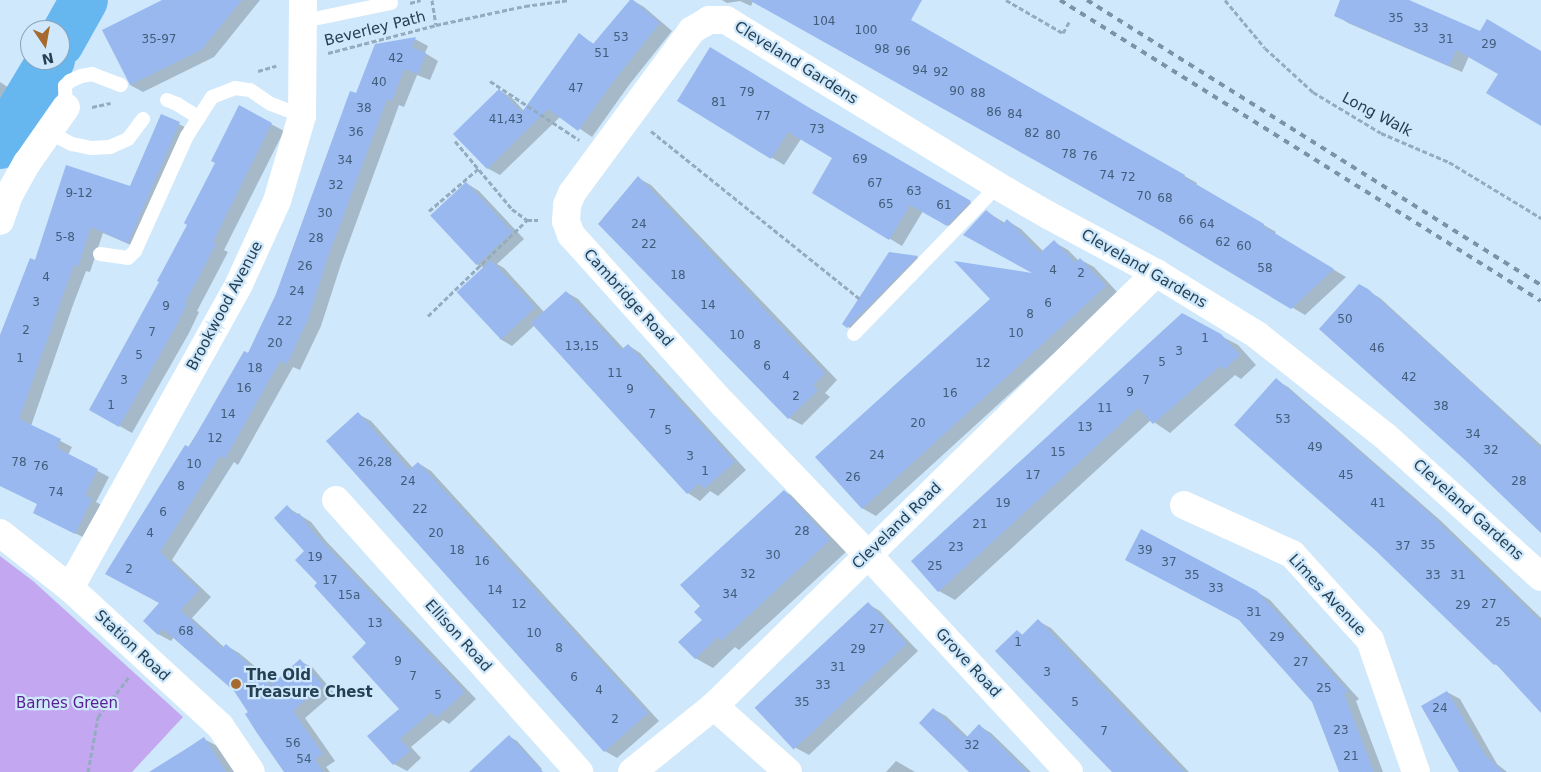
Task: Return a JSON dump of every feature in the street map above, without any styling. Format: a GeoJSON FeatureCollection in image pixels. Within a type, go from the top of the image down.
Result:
{"type":"FeatureCollection","features":[{"type":"Feature","properties":{"kind":"street","name":"Brookwood Avenue"},"geometry":{"type":"LineString","coordinates":[[70,588],[239,284],[277,201],[302,116],[304,10]]}},
{"type":"Feature","properties":{"kind":"street","name":"Cleveland Gardens"},"geometry":{"type":"LineString","coordinates":[[601,154],[692,30],[709,20],[726,20],[996,185],[1156,273],[1257,335],[1386,436],[1541,577]]}},
{"type":"Feature","properties":{"kind":"street"},"geometry":{"type":"LineString","coordinates":[[0,221],[9,195],[27,163],[66,107]]}},
{"type":"Feature","properties":{"kind":"street"},"geometry":{"type":"LineString","coordinates":[[566,221],[567,205],[572,193],[601,154]]}},
{"type":"Feature","properties":{"kind":"street","name":"Cambridge Road"},"geometry":{"type":"LineString","coordinates":[[566,221],[571,235],[715,396],[868,555]]}},
{"type":"Feature","properties":{"kind":"street","name":"Cleveland Road"},"geometry":{"type":"LineString","coordinates":[[632,772],[714,706],[1156,273]]}},
{"type":"Feature","properties":{"kind":"street","name":"Ellison Road"},"geometry":{"type":"LineString","coordinates":[[336,500],[579,772]]}},
{"type":"Feature","properties":{"kind":"street","name":"Limes Avenue"},"geometry":{"type":"LineString","coordinates":[[1184,505],[1292,554],[1370,640],[1416,772]]}},
{"type":"Feature","properties":{"kind":"street","name":"Station Road"},"geometry":{"type":"LineString","coordinates":[[0,533],[70,588],[220,726],[251,772]]}},
{"type":"Feature","properties":{"kind":"street","name":"Grove Road"},"geometry":{"type":"LineString","coordinates":[[868,555],[1068,772]]}},
{"type":"Feature","properties":{"kind":"street"},"geometry":{"type":"LineString","coordinates":[[714,706],[788,772]]}},
{"type":"Feature","properties":{"kind":"lane"},"geometry":{"type":"LineString","coordinates":[[304,10],[391,3]]}},
{"type":"Feature","properties":{"kind":"lane"},"geometry":{"type":"LineString","coordinates":[[66,107],[65,86],[70,81],[81,76],[92,74],[121,85]]}},
{"type":"Feature","properties":{"kind":"lane"},"geometry":{"type":"LineString","coordinates":[[100,254],[128,258],[136,251],[187,136],[212,97],[235,88],[250,90],[271,104],[302,116]]}},
{"type":"Feature","properties":{"kind":"lane"},"geometry":{"type":"LineString","coordinates":[[166,100],[177,104],[199,118]]}},
{"type":"Feature","properties":{"kind":"lane"},"geometry":{"type":"LineString","coordinates":[[49,132],[72,144],[91,148],[110,147],[128,139],[143,118]]}},
{"type":"Feature","properties":{"kind":"lane"},"geometry":{"type":"LineString","coordinates":[[854,334],[986,198],[996,185]]}},
{"type":"Feature","properties":{"kind":"path"},"geometry":{"type":"LineString","coordinates":[[432,0],[436,25]]}},
{"type":"Feature","properties":{"kind":"path"},"geometry":{"type":"LineString","coordinates":[[525,6],[528,0]]}},
{"type":"Feature","properties":{"kind":"path","name":"Beverley Path"},"geometry":{"type":"LineString","coordinates":[[302,59],[436,25],[525,6],[570,0]]}},
{"type":"Feature","properties":{"kind":"path"},"geometry":{"type":"LineString","coordinates":[[1006,0],[1063,33],[1069,22]]}},
{"type":"Feature","properties":{"kind":"path","name":"Long Walk"},"geometry":{"type":"LineString","coordinates":[[1226,0],[1266,48],[1313,92],[1381,133],[1449,162],[1541,218]]}},
{"type":"Feature","properties":{"kind":"path"},"geometry":{"type":"LineString","coordinates":[[490,81],[601,154]]}},
{"type":"Feature","properties":{"kind":"path"},"geometry":{"type":"LineString","coordinates":[[649,129],[876,312]]}},
{"type":"Feature","properties":{"kind":"path"},"geometry":{"type":"LineString","coordinates":[[455,141],[512,209],[527,220],[566,221]]}},
{"type":"Feature","properties":{"kind":"path"},"geometry":{"type":"LineString","coordinates":[[429,211],[478,169]]}},
{"type":"Feature","properties":{"kind":"path"},"geometry":{"type":"LineString","coordinates":[[428,316],[527,220]]}},
{"type":"Feature","properties":{"kind":"path"},"geometry":{"type":"LineString","coordinates":[[88,772],[98,717],[132,673]]}},
{"type":"Feature","properties":{"kind":"green space","name":"Barnes Green"},"geometry":{"type":"Polygon","coordinates":[[[0,556],[33,581],[183,717],[132,772],[0,772],[0,556]]]}},
{"type":"Feature","properties":{"kind":"building"},"geometry":{"type":"Polygon","coordinates":[[[162,0],[242,0],[201,50],[130,85],[102,30],[162,0]]]}},
{"type":"Feature","properties":{"kind":"building"},"geometry":{"type":"Polygon","coordinates":[[[630,0],[633,0],[660,23],[616,78],[578,131],[548,109],[487,169],[453,134],[499,89],[522,112],[579,33],[593,44],[630,0]]]}},
{"type":"Feature","properties":{"kind":"building"},"geometry":{"type":"Polygon","coordinates":[[[749,0],[922,0],[911,20],[1185,175],[1184,177],[1264,224],[1263,226],[1334,269],[1291,309],[1161,231],[749,0]]]}},
{"type":"Feature","properties":{"kind":"building"},"geometry":{"type":"Polygon","coordinates":[[[1340,0],[1409,0],[1480,31],[1487,19],[1541,51],[1541,126],[1486,93],[1498,74],[1456,50],[1449,66],[1334,16],[1340,0]]]}},
{"type":"Feature","properties":{"kind":"building"},"geometry":{"type":"Polygon","coordinates":[[[416,37],[412,47],[426,53],[418,74],[404,69],[392,101],[387,99],[328,257],[308,319],[287,364],[280,361],[225,459],[220,456],[160,552],[199,590],[180,610],[222,648],[226,644],[246,662],[255,675],[260,672],[270,686],[300,659],[323,685],[293,711],[323,754],[315,759],[323,772],[284,772],[245,714],[248,712],[234,691],[163,629],[158,635],[143,621],[159,603],[105,574],[185,445],[189,447],[244,351],[248,353],[276,294],[350,91],[356,93],[375,44],[416,37]]]}},
{"type":"Feature","properties":{"kind":"building"},"geometry":{"type":"Polygon","coordinates":[[[710,47],[808,107],[971,201],[947,226],[910,205],[889,240],[812,193],[832,158],[788,132],[771,159],[677,101],[710,47]]]}},
{"type":"Feature","properties":{"kind":"building"},"geometry":{"type":"Polygon","coordinates":[[[239,105],[272,123],[213,242],[216,244],[185,303],[187,304],[176,326],[119,427],[89,410],[159,282],[157,281],[187,225],[184,223],[215,163],[211,161],[239,105]]]}},
{"type":"Feature","properties":{"kind":"building"},"geometry":{"type":"Polygon","coordinates":[[[161,114],[180,122],[128,243],[91,227],[78,267],[74,265],[19,419],[61,439],[57,448],[98,469],[85,495],[92,499],[75,534],[33,513],[37,504],[0,486],[0,335],[30,258],[35,260],[66,165],[130,186],[161,114]]]}},
{"type":"Feature","properties":{"kind":"building"},"geometry":{"type":"Polygon","coordinates":[[[638,176],[825,373],[813,385],[818,390],[788,419],[598,224],[638,176]]]}},
{"type":"Feature","properties":{"kind":"building"},"geometry":{"type":"Polygon","coordinates":[[[466,182],[512,232],[477,265],[430,215],[466,182]]]}},
{"type":"Feature","properties":{"kind":"building"},"geometry":{"type":"Polygon","coordinates":[[[986,210],[1003,224],[1007,219],[1040,253],[1054,240],[1075,263],[1080,258],[1106,286],[862,509],[815,457],[990,299],[954,261],[1032,273],[963,235],[986,210]]]}},
{"type":"Feature","properties":{"kind":"building"},"geometry":{"type":"Polygon","coordinates":[[[889,252],[918,256],[847,328],[842,324],[889,252]]]}},
{"type":"Feature","properties":{"kind":"building"},"geometry":{"type":"Polygon","coordinates":[[[491,260],[535,308],[501,340],[457,292],[491,260]]]}},
{"type":"Feature","properties":{"kind":"building"},"geometry":{"type":"Polygon","coordinates":[[[1359,284],[1368,289],[1485,395],[1541,449],[1541,533],[1465,460],[1319,329],[1359,284]]]}},
{"type":"Feature","properties":{"kind":"building"},"geometry":{"type":"Polygon","coordinates":[[[566,291],[621,350],[628,344],[735,462],[704,489],[699,483],[687,494],[531,323],[566,291]]]}},
{"type":"Feature","properties":{"kind":"building"},"geometry":{"type":"Polygon","coordinates":[[[1182,313],[1221,334],[1240,355],[1224,370],[1220,366],[1153,424],[1138,408],[938,592],[911,561],[1182,313]]]}},
{"type":"Feature","properties":{"kind":"building"},"geometry":{"type":"Polygon","coordinates":[[[1276,378],[1428,512],[1541,622],[1541,713],[1496,664],[1494,665],[1375,550],[1234,425],[1276,378]]]}},
{"type":"Feature","properties":{"kind":"building"},"geometry":{"type":"Polygon","coordinates":[[[358,412],[409,470],[418,462],[648,713],[604,752],[326,441],[358,412]]]}},
{"type":"Feature","properties":{"kind":"building"},"geometry":{"type":"Polygon","coordinates":[[[784,490],[830,540],[721,641],[718,637],[695,659],[678,642],[702,620],[694,612],[700,606],[680,585],[784,490]]]}},
{"type":"Feature","properties":{"kind":"building"},"geometry":{"type":"Polygon","coordinates":[[[287,505],[296,515],[299,513],[313,532],[465,692],[436,718],[431,712],[400,739],[410,751],[393,765],[367,736],[399,709],[352,657],[366,643],[314,586],[317,583],[295,560],[304,551],[274,518],[287,505]]]}},
{"type":"Feature","properties":{"kind":"building"},"geometry":{"type":"Polygon","coordinates":[[[1141,529],[1257,591],[1348,691],[1344,694],[1374,772],[1339,772],[1312,702],[1239,620],[1125,560],[1141,529]]]}},
{"type":"Feature","properties":{"kind":"building"},"geometry":{"type":"Polygon","coordinates":[[[868,602],[907,644],[794,749],[755,708],[868,602]]]}},
{"type":"Feature","properties":{"kind":"building"},"geometry":{"type":"Polygon","coordinates":[[[1038,619],[1185,772],[1112,772],[995,651],[1017,630],[1022,635],[1038,619]]]}},
{"type":"Feature","properties":{"kind":"building"},"geometry":{"type":"Polygon","coordinates":[[[1447,691],[1485,755],[1503,772],[1459,772],[1421,706],[1447,691]]]}},
{"type":"Feature","properties":{"kind":"building"},"geometry":{"type":"Polygon","coordinates":[[[933,708],[966,738],[979,724],[1027,772],[969,772],[919,723],[933,708]]]}},
{"type":"Feature","properties":{"kind":"building"},"geometry":{"type":"Polygon","coordinates":[[[509,735],[543,772],[469,772],[509,735]]]}},
{"type":"Feature","properties":{"kind":"building"},"geometry":{"type":"Polygon","coordinates":[[[204,737],[226,772],[149,772],[189,747],[204,737]]]}},
{"type":"Feature","properties":{"kind":"waterway"},"geometry":{"type":"LineString","coordinates":[[70,25],[84,0]]}},
{"type":"Feature","properties":{"kind":"waterway"},"geometry":{"type":"LineString","coordinates":[[0,145],[45,70]]}},
{"type":"Feature","properties":{"kind":"railway"},"geometry":{"type":"LineString","coordinates":[[1060,0],[1541,301]]}},
{"type":"Feature","properties":{"kind":"railway"},"geometry":{"type":"LineString","coordinates":[[1087,0],[1541,285]]}},
{"type":"Feature","properties":{"kind":"place","name":"The Old Treasure Chest"},"geometry":{"type":"Point","coordinates":[236,684]}}]}
